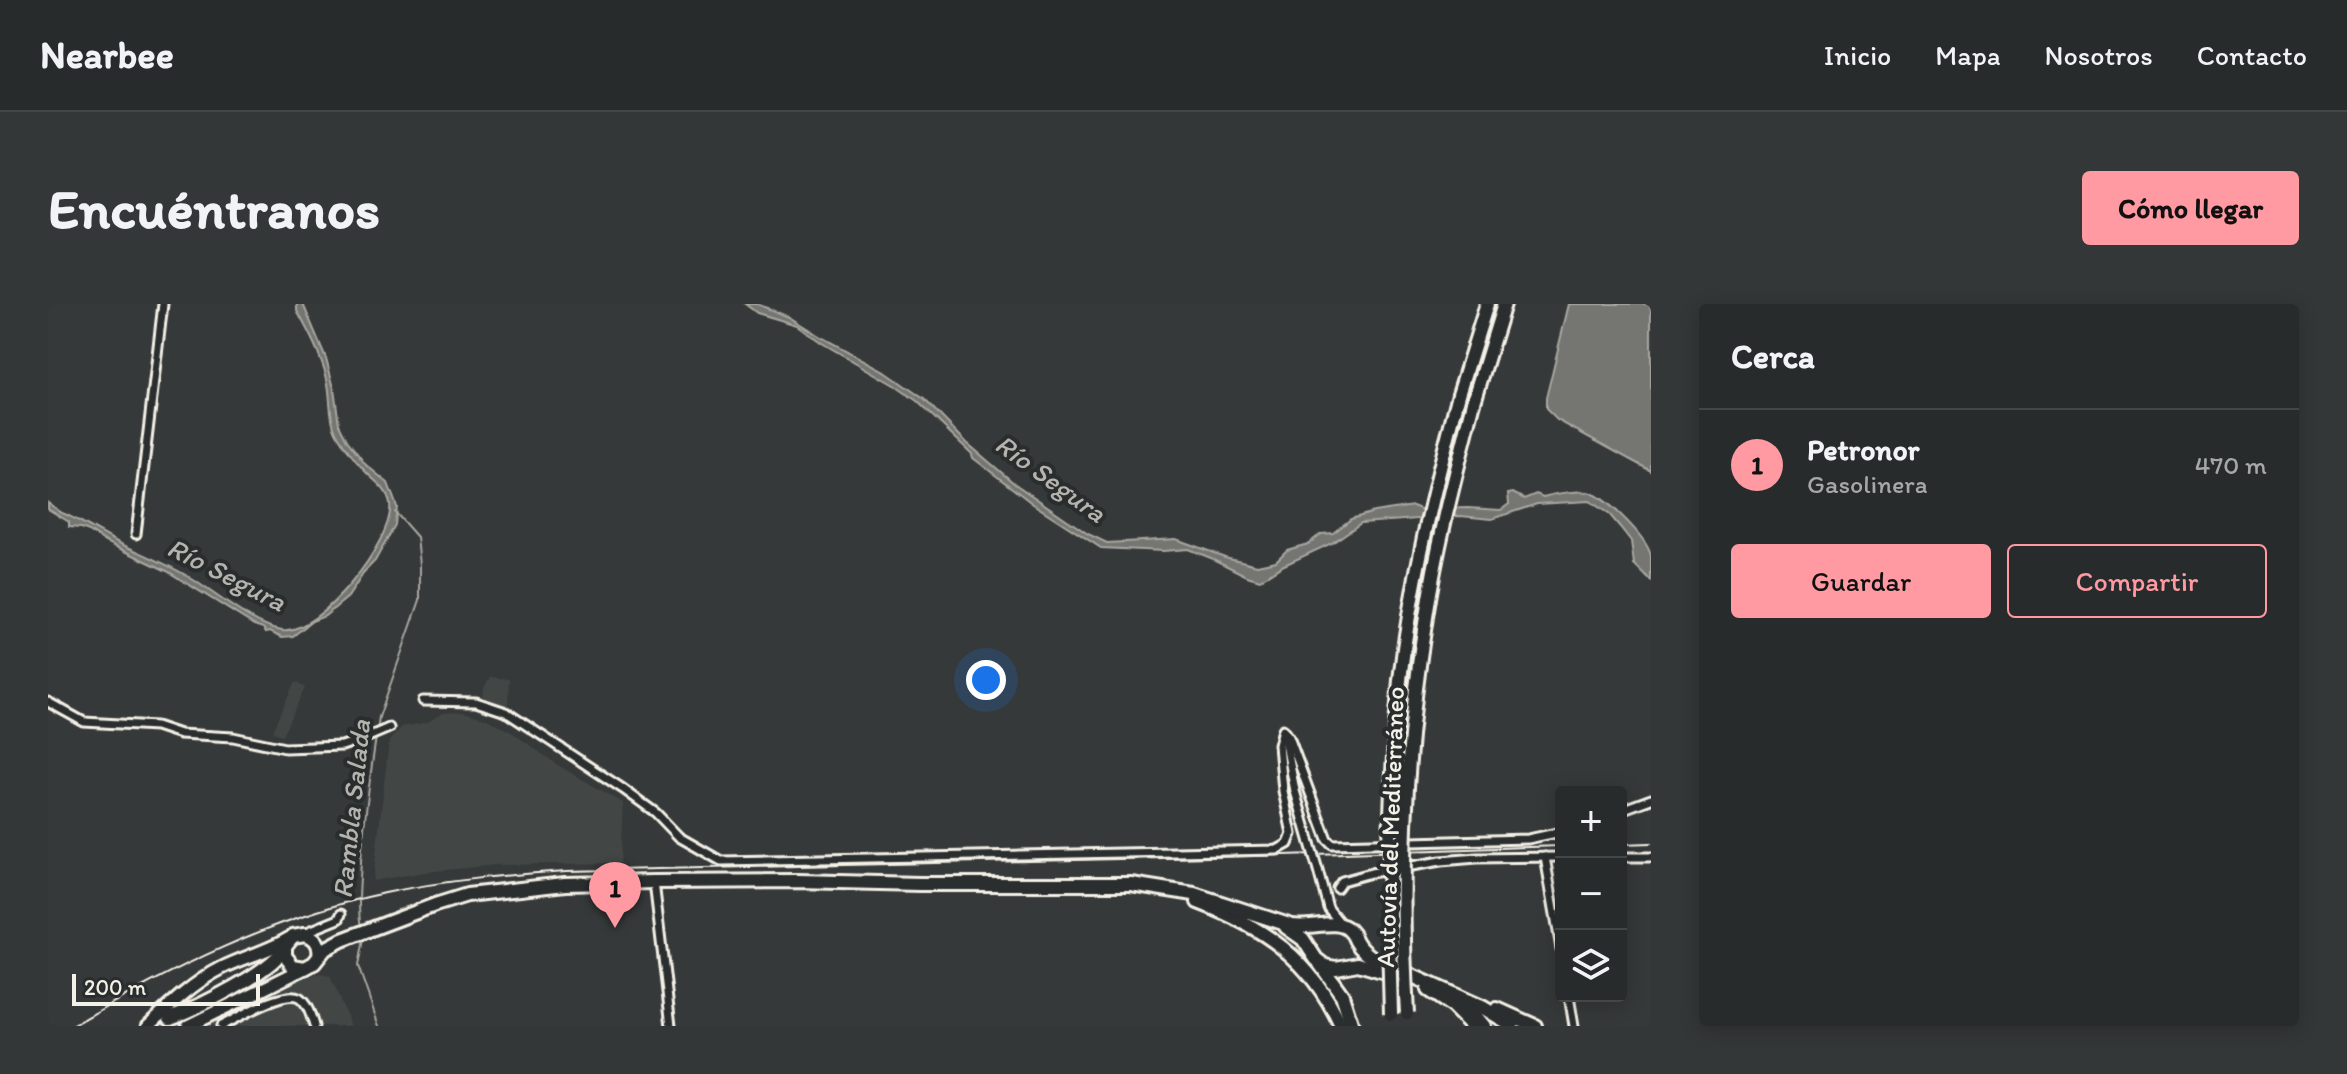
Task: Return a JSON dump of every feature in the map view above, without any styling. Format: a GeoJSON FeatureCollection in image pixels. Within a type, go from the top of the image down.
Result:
{"type":"FeatureCollection","features":[{"type":"Feature","properties":{"kind":"highway","name":"Autovía del Mediterráneo"},"geometry":{"type":"LineString","coordinates":[[1392,1020],[1388,862],[1401,678],[1419,559],[1437,479],[1487,304]]}},
{"type":"Feature","properties":{"kind":"highway","name":"Autovía del Mediterráneo"},"geometry":{"type":"LineString","coordinates":[[1408,1020],[1403,911],[1410,747],[1426,616],[1474,402],[1504,304]]}},
{"type":"Feature","properties":{"kind":"highway"},"geometry":{"type":"LineString","coordinates":[[262,971],[313,965],[319,956],[347,938],[446,901],[477,893],[565,884],[654,882],[1080,883],[1180,891],[1303,927],[1343,925],[1352,932],[1362,950],[1374,959],[1535,1026]]}},
{"type":"Feature","properties":{"kind":"highway"},"geometry":{"type":"LineString","coordinates":[[1145,886],[1215,908],[1265,933],[1310,974],[1341,1026]]}},
{"type":"Feature","properties":{"kind":"highway"},"geometry":{"type":"LineString","coordinates":[[1278,922],[1298,935],[1340,991],[1352,1026]]}},
{"type":"Feature","properties":{"kind":"highway"},"geometry":{"type":"LineString","coordinates":[[1325,925],[1313,936],[1315,956],[1328,967],[1355,963],[1366,966],[1468,1009],[1484,1026]]}},
{"type":"Feature","properties":{"kind":"highway"},"geometry":{"type":"LineString","coordinates":[[170,1018],[262,971],[304,937],[347,938]]}},
{"type":"Feature","properties":{"kind":"highway"},"geometry":{"type":"LineString","coordinates":[[304,937],[319,946],[319,956]]}},
{"type":"Feature","properties":{"kind":"highway"},"geometry":{"type":"LineString","coordinates":[[300,968],[287,959],[304,937]]}},
{"type":"Feature","properties":{"kind":"highway"},"geometry":{"type":"LineString","coordinates":[[1344,965],[1354,954],[1355,941]]}},
{"type":"Feature","properties":{"kind":"highway"},"geometry":{"type":"LineString","coordinates":[[1421,987],[1448,1002],[1472,1026]]}},
{"type":"Feature","properties":{"kind":"highway"},"geometry":{"type":"LineString","coordinates":[[1449,991],[1512,1026]]}},
{"type":"Feature","properties":{"kind":"main road"},"geometry":{"type":"LineString","coordinates":[[148,1026],[204,978],[226,966],[304,937]]}},
{"type":"Feature","properties":{"kind":"main road"},"geometry":{"type":"LineString","coordinates":[[188,1026],[300,968]]}},
{"type":"Feature","properties":{"kind":"street"},"geometry":{"type":"LineString","coordinates":[[136,534],[163,304]]}},
{"type":"Feature","properties":{"kind":"street"},"geometry":{"type":"LineString","coordinates":[[423,701],[476,702],[506,712],[656,813],[679,837],[721,861],[1277,850],[1288,844],[1292,834],[1283,791],[1279,745],[1283,729]]}},
{"type":"Feature","properties":{"kind":"street"},"geometry":{"type":"LineString","coordinates":[[48,702],[84,722],[133,723],[180,734],[233,737],[285,748],[342,746],[389,728]]}},
{"type":"Feature","properties":{"kind":"street"},"geometry":{"type":"LineString","coordinates":[[1283,729],[1289,737],[1327,839],[1332,844],[1528,839],[1555,833]]}},
{"type":"Feature","properties":{"kind":"street"},"geometry":{"type":"LineString","coordinates":[[1283,729],[1295,791],[1328,908],[1343,925]]}},
{"type":"Feature","properties":{"kind":"street"},"geometry":{"type":"LineString","coordinates":[[1627,808],[1651,799]]}},
{"type":"Feature","properties":{"kind":"street"},"geometry":{"type":"LineString","coordinates":[[1545,857],[1558,930]]}},
{"type":"Feature","properties":{"kind":"street"},"geometry":{"type":"LineString","coordinates":[[1337,888],[1342,881],[1371,873],[1441,861],[1555,857]]}},
{"type":"Feature","properties":{"kind":"street"},"geometry":{"type":"LineString","coordinates":[[1627,857],[1651,857]]}},
{"type":"Feature","properties":{"kind":"street"},"geometry":{"type":"LineString","coordinates":[[654,882],[671,1026]]}},
{"type":"Feature","properties":{"kind":"street"},"geometry":{"type":"LineString","coordinates":[[1325,925],[1328,908]]}},
{"type":"Feature","properties":{"kind":"street"},"geometry":{"type":"LineString","coordinates":[[304,937],[339,919],[341,914]]}},
{"type":"Feature","properties":{"kind":"street"},"geometry":{"type":"LineString","coordinates":[[221,1026],[289,996],[306,1005],[314,1026]]}},
{"type":"Feature","properties":{"kind":"street"},"geometry":{"type":"LineString","coordinates":[[1570,1002],[1574,1026]]}},
{"type":"Feature","properties":{"kind":"street"},"geometry":{"type":"LineString","coordinates":[[197,1026],[224,1008]]}},
{"type":"Feature","properties":{"kind":"shaded area"},"geometry":{"type":"Polygon","coordinates":[[[297,304],[303,304],[326,358],[339,424],[366,465],[388,483],[397,507],[395,525],[375,561],[348,597],[293,636],[282,637],[266,632],[167,571],[89,531],[69,527],[69,522],[48,509],[48,503],[184,574],[236,609],[271,627],[282,630],[297,628],[315,618],[351,583],[368,561],[388,520],[390,504],[384,490],[358,463],[336,432],[323,365],[297,311],[297,304]]]}},
{"type":"Feature","properties":{"kind":"shaded area"},"geometry":{"type":"Polygon","coordinates":[[[745,304],[757,304],[789,317],[881,369],[924,399],[967,443],[1015,484],[1088,534],[1107,543],[1176,539],[1257,565],[1276,561],[1287,550],[1308,544],[1321,534],[1333,533],[1351,519],[1374,512],[1413,506],[1420,509],[1501,510],[1509,504],[1508,494],[1513,493],[1524,499],[1536,494],[1543,497],[1588,492],[1617,511],[1642,539],[1651,556],[1651,581],[1634,564],[1631,541],[1610,515],[1590,501],[1537,504],[1492,519],[1460,516],[1361,523],[1332,543],[1260,580],[1188,549],[1101,548],[1033,504],[973,458],[917,401],[894,385],[797,325],[757,313],[745,304]]]}},
{"type":"Feature","properties":{"kind":"shaded area"},"geometry":{"type":"Polygon","coordinates":[[[1569,304],[1649,304],[1651,471],[1557,420],[1546,409],[1569,304]]]}},
{"type":"Feature","properties":{"kind":"shaded area"},"geometry":{"type":"Polygon","coordinates":[[[490,677],[509,679],[508,709],[483,698],[490,677]]]}},
{"type":"Feature","properties":{"kind":"shaded area"},"geometry":{"type":"Polygon","coordinates":[[[295,682],[305,688],[282,736],[272,731],[295,682]]]}},
{"type":"Feature","properties":{"kind":"shaded area"},"geometry":{"type":"Polygon","coordinates":[[[463,712],[487,719],[510,731],[556,764],[623,803],[620,863],[495,865],[373,881],[389,741],[402,727],[428,722],[443,713],[463,712]]]}},
{"type":"Feature","properties":{"kind":"shaded area"},"geometry":{"type":"Polygon","coordinates":[[[319,974],[330,976],[351,1026],[206,1026],[277,987],[319,974]]]}},
{"type":"Feature","properties":{"kind":"waterway","name":"Rambla Salada"},"geometry":{"type":"LineString","coordinates":[[377,731],[379,717],[420,600],[417,537],[395,512]]}},
{"type":"Feature","properties":{"kind":"waterway","name":"Rambla Salada"},"geometry":{"type":"LineString","coordinates":[[361,929],[361,861],[376,737]]}},
{"type":"Feature","properties":{"kind":"waterway","name":"Rambla Salada"},"geometry":{"type":"LineString","coordinates":[[363,939],[358,966],[379,1026]]}},
{"type":"Feature","properties":{"kind":"railway"},"geometry":{"type":"LineString","coordinates":[[1627,844],[1651,843]]}},
{"type":"Feature","properties":{"kind":"railway"},"geometry":{"type":"LineString","coordinates":[[72,1026],[185,965],[303,916],[385,893],[476,879],[567,871],[1555,846]]}},
{"type":"Feature","properties":{"kind":"place","name":"Petronor"},"geometry":{"type":"Point","coordinates":[615,928]}},
{"type":"Feature","properties":{"kind":"water label","name":"Río Segura"},"geometry":{"type":"Point","coordinates":[1051,478]}},
{"type":"Feature","properties":{"kind":"water label","name":"Río Segura"},"geometry":{"type":"Point","coordinates":[227,574]}}]}
